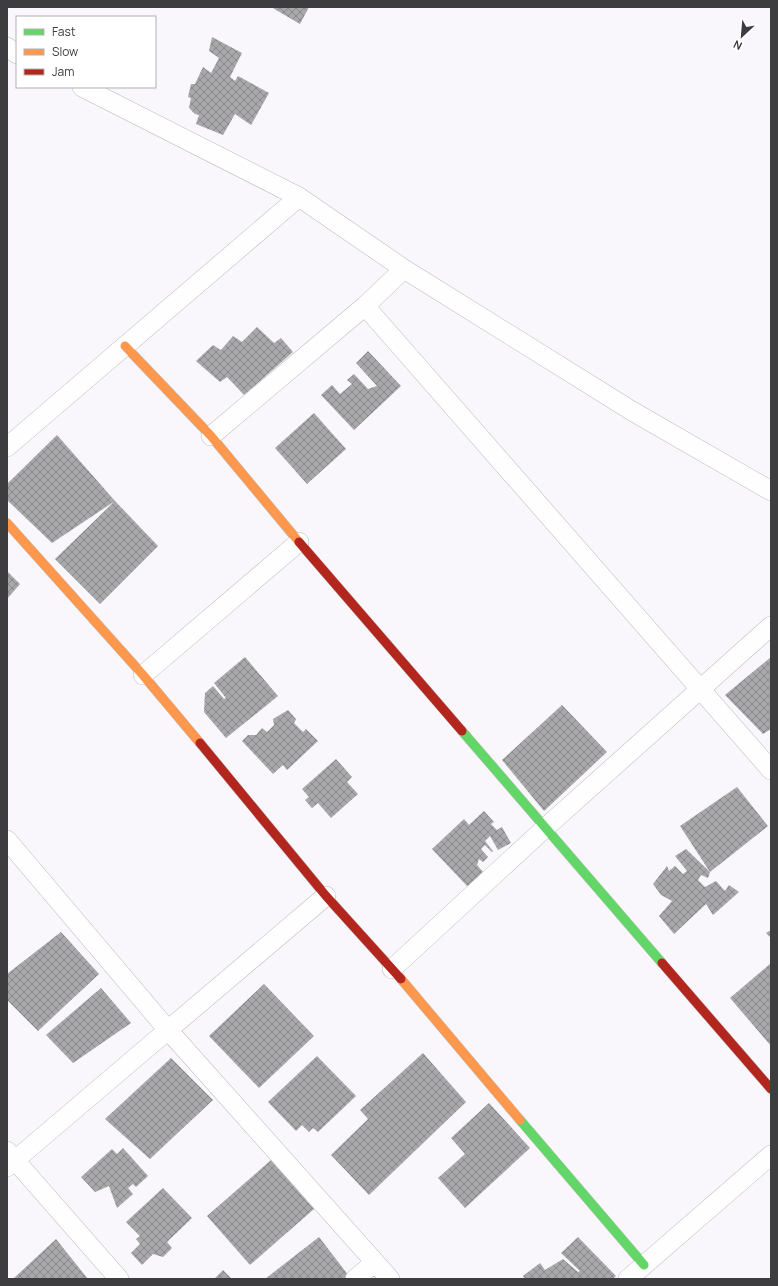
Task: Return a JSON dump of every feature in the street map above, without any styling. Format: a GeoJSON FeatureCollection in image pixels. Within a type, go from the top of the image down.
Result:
{"type":"FeatureCollection","features":[{"type":"Feature","properties":{"kind":"street"},"geometry":{"type":"LineString","coordinates":[[7,48],[16,53]]}},
{"type":"Feature","properties":{"kind":"street"},"geometry":{"type":"LineString","coordinates":[[84,88],[298,197],[404,269],[632,411],[771,491]]}},
{"type":"Feature","properties":{"kind":"street"},"geometry":{"type":"LineString","coordinates":[[7,446],[298,197]]}},
{"type":"Feature","properties":{"kind":"street"},"geometry":{"type":"LineString","coordinates":[[211,436],[365,306],[404,269]]}},
{"type":"Feature","properties":{"kind":"street"},"geometry":{"type":"LineString","coordinates":[[365,306],[771,770]]}},
{"type":"Feature","properties":{"kind":"street"},"geometry":{"type":"LineString","coordinates":[[125,346],[211,436],[299,542],[771,1089]]}},
{"type":"Feature","properties":{"kind":"street"},"geometry":{"type":"LineString","coordinates":[[7,522],[143,675],[326,896],[392,970],[644,1265]]}},
{"type":"Feature","properties":{"kind":"street"},"geometry":{"type":"LineString","coordinates":[[143,675],[299,542]]}},
{"type":"Feature","properties":{"kind":"street"},"geometry":{"type":"LineString","coordinates":[[392,970],[545,828],[771,626]]}},
{"type":"Feature","properties":{"kind":"street"},"geometry":{"type":"LineString","coordinates":[[7,840],[168,1030],[390,1279]]}},
{"type":"Feature","properties":{"kind":"street"},"geometry":{"type":"LineString","coordinates":[[119,1279],[10,1159],[168,1030],[326,896]]}},
{"type":"Feature","properties":{"kind":"street"},"geometry":{"type":"LineString","coordinates":[[628,1279],[771,1156]]}},
{"type":"Feature","properties":{"kind":"street"},"geometry":{"type":"LineString","coordinates":[[356,1279],[375,1262]]}},
{"type":"Feature","properties":{"kind":"building"},"geometry":{"type":"Polygon","coordinates":[[[271,7],[309,7],[300,24],[271,7]]]}},
{"type":"Feature","properties":{"kind":"building"},"geometry":{"type":"Polygon","coordinates":[[[212,37],[242,53],[230,77],[235,81],[238,76],[269,93],[251,125],[235,114],[223,135],[196,124],[199,115],[195,114],[189,108],[191,98],[188,97],[191,84],[195,84],[203,67],[211,73],[219,58],[209,51],[212,37]]]}},
{"type":"Feature","properties":{"kind":"building"},"geometry":{"type":"Polygon","coordinates":[[[257,327],[274,343],[281,338],[293,352],[244,395],[227,377],[220,382],[196,361],[213,345],[221,350],[233,336],[242,342],[257,327]]]}},
{"type":"Feature","properties":{"kind":"building"},"geometry":{"type":"Polygon","coordinates":[[[368,351],[401,386],[354,430],[321,395],[332,385],[340,394],[352,384],[347,380],[354,374],[368,389],[377,386],[356,363],[368,351]]]}},
{"type":"Feature","properties":{"kind":"building"},"geometry":{"type":"Polygon","coordinates":[[[314,413],[346,449],[307,484],[275,448],[314,413]]]}},
{"type":"Feature","properties":{"kind":"building"},"geometry":{"type":"Polygon","coordinates":[[[57,435],[115,501],[52,543],[7,500],[7,484],[57,435]]]}},
{"type":"Feature","properties":{"kind":"building"},"geometry":{"type":"Polygon","coordinates":[[[115,501],[158,546],[100,604],[55,559],[115,501]]]}},
{"type":"Feature","properties":{"kind":"building"},"geometry":{"type":"Polygon","coordinates":[[[7,571],[20,584],[7,599],[7,571]]]}},
{"type":"Feature","properties":{"kind":"building"},"geometry":{"type":"Polygon","coordinates":[[[245,657],[278,696],[226,738],[204,712],[205,693],[213,686],[224,699],[226,698],[214,683],[245,657]]]}},
{"type":"Feature","properties":{"kind":"building"},"geometry":{"type":"Polygon","coordinates":[[[771,657],[771,729],[763,734],[725,695],[771,657]]]}},
{"type":"Feature","properties":{"kind":"building"},"geometry":{"type":"Polygon","coordinates":[[[562,705],[607,752],[544,811],[502,760],[562,705]]]}},
{"type":"Feature","properties":{"kind":"building"},"geometry":{"type":"Polygon","coordinates":[[[288,710],[296,719],[294,723],[303,732],[306,729],[318,741],[287,770],[283,765],[273,774],[242,741],[248,735],[256,735],[262,728],[267,732],[274,725],[273,719],[288,710]]]}},
{"type":"Feature","properties":{"kind":"building"},"geometry":{"type":"Polygon","coordinates":[[[336,759],[352,777],[347,782],[358,794],[331,818],[318,803],[312,808],[305,800],[309,797],[302,789],[336,759]]]}},
{"type":"Feature","properties":{"kind":"building"},"geometry":{"type":"Polygon","coordinates":[[[737,787],[768,826],[710,872],[680,826],[737,787]]]}},
{"type":"Feature","properties":{"kind":"building"},"geometry":{"type":"Polygon","coordinates":[[[484,811],[494,822],[491,824],[497,830],[502,827],[511,843],[498,850],[490,836],[485,841],[493,851],[492,852],[485,845],[481,849],[488,857],[483,862],[479,859],[477,865],[483,872],[468,887],[432,849],[464,819],[469,825],[484,811]]]}},
{"type":"Feature","properties":{"kind":"building"},"geometry":{"type":"Polygon","coordinates":[[[686,849],[710,872],[708,878],[701,875],[698,880],[705,887],[716,881],[725,891],[729,885],[739,892],[713,915],[706,904],[674,934],[659,916],[672,901],[661,895],[653,884],[667,866],[669,871],[675,866],[683,874],[687,871],[675,856],[686,849]]]}},
{"type":"Feature","properties":{"kind":"building"},"geometry":{"type":"Polygon","coordinates":[[[771,930],[771,938],[766,933],[771,930]]]}},
{"type":"Feature","properties":{"kind":"building"},"geometry":{"type":"Polygon","coordinates":[[[61,932],[99,974],[38,1031],[7,1000],[7,974],[61,932]]]}},
{"type":"Feature","properties":{"kind":"building"},"geometry":{"type":"Polygon","coordinates":[[[771,963],[771,1046],[730,998],[771,963]]]}},
{"type":"Feature","properties":{"kind":"building"},"geometry":{"type":"Polygon","coordinates":[[[264,984],[314,1036],[259,1088],[209,1036],[264,984]]]}},
{"type":"Feature","properties":{"kind":"building"},"geometry":{"type":"Polygon","coordinates":[[[101,988],[131,1023],[73,1063],[46,1035],[101,988]]]}},
{"type":"Feature","properties":{"kind":"building"},"geometry":{"type":"Polygon","coordinates":[[[423,1053],[466,1102],[369,1195],[331,1155],[368,1119],[360,1110],[423,1053]]]}},
{"type":"Feature","properties":{"kind":"building"},"geometry":{"type":"Polygon","coordinates":[[[317,1056],[356,1096],[318,1132],[313,1128],[309,1132],[302,1125],[296,1131],[268,1102],[317,1056]]]}},
{"type":"Feature","properties":{"kind":"building"},"geometry":{"type":"Polygon","coordinates":[[[171,1058],[213,1100],[150,1159],[105,1119],[171,1058]]]}},
{"type":"Feature","properties":{"kind":"building"},"geometry":{"type":"Polygon","coordinates":[[[489,1103],[530,1148],[465,1208],[438,1178],[465,1154],[451,1138],[489,1103]]]}},
{"type":"Feature","properties":{"kind":"building"},"geometry":{"type":"Polygon","coordinates":[[[123,1148],[148,1176],[136,1187],[133,1184],[128,1188],[133,1194],[117,1208],[109,1186],[95,1192],[81,1177],[112,1149],[117,1154],[123,1148]]]}},
{"type":"Feature","properties":{"kind":"building"},"geometry":{"type":"Polygon","coordinates":[[[271,1160],[314,1209],[250,1265],[207,1216],[271,1160]]]}},
{"type":"Feature","properties":{"kind":"building"},"geometry":{"type":"Polygon","coordinates":[[[163,1188],[192,1218],[167,1242],[172,1248],[163,1257],[153,1254],[142,1265],[131,1253],[140,1244],[136,1239],[140,1236],[126,1222],[163,1188]]]}},
{"type":"Feature","properties":{"kind":"building"},"geometry":{"type":"Polygon","coordinates":[[[319,1237],[349,1276],[345,1279],[265,1279],[319,1237]]]}},
{"type":"Feature","properties":{"kind":"building"},"geometry":{"type":"Polygon","coordinates":[[[578,1237],[616,1276],[613,1279],[525,1279],[523,1276],[540,1263],[545,1270],[563,1259],[578,1272],[580,1271],[561,1253],[578,1237]]]}},
{"type":"Feature","properties":{"kind":"building"},"geometry":{"type":"Polygon","coordinates":[[[56,1239],[88,1279],[13,1279],[56,1239]]]}},
{"type":"Feature","properties":{"kind":"building"},"geometry":{"type":"Polygon","coordinates":[[[223,1270],[232,1279],[214,1279],[223,1270]]]}},
{"type":"Feature","properties":{"kind":"traffic: fast"},"geometry":{"type":"LineString","coordinates":[[462,731],[662,963]]}},
{"type":"Feature","properties":{"kind":"traffic: fast"},"geometry":{"type":"LineString","coordinates":[[520,1120],[644,1265]]}},
{"type":"Feature","properties":{"kind":"traffic: slow"},"geometry":{"type":"LineString","coordinates":[[125,346],[211,436],[299,542]]}},
{"type":"Feature","properties":{"kind":"traffic: slow"},"geometry":{"type":"LineString","coordinates":[[7,523],[143,675],[200,743]]}},
{"type":"Feature","properties":{"kind":"traffic: slow"},"geometry":{"type":"LineString","coordinates":[[401,979],[520,1120]]}},
{"type":"Feature","properties":{"kind":"traffic: jam"},"geometry":{"type":"LineString","coordinates":[[299,542],[462,731]]}},
{"type":"Feature","properties":{"kind":"traffic: jam"},"geometry":{"type":"LineString","coordinates":[[200,743],[326,896],[401,979]]}},
{"type":"Feature","properties":{"kind":"traffic: jam"},"geometry":{"type":"LineString","coordinates":[[662,963],[771,1089]]}}]}
